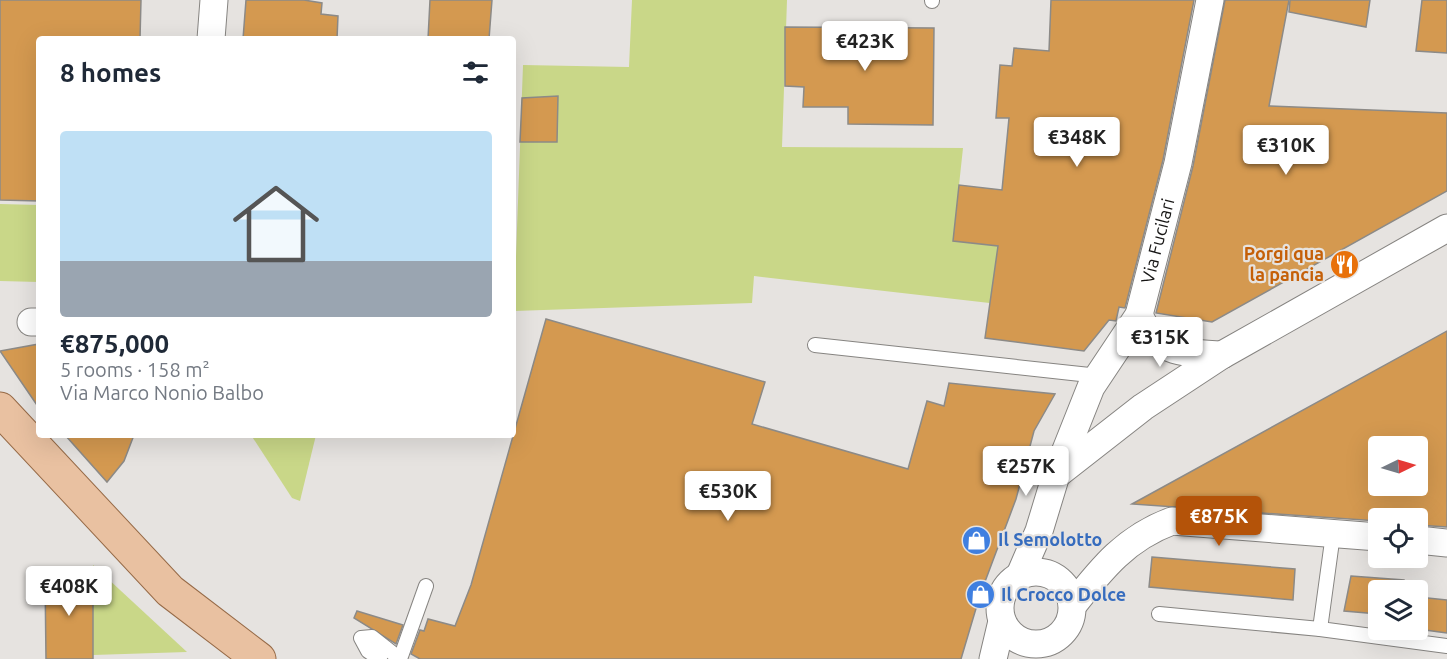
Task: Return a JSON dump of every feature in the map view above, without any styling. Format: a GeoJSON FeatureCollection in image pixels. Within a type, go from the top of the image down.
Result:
{"type":"FeatureCollection","features":[{"type":"Feature","properties":{"kind":"main road"},"geometry":{"type":"LineString","coordinates":[[0,409],[170,591],[259,659]]}},
{"type":"Feature","properties":{"kind":"street"},"geometry":{"type":"LineString","coordinates":[[211,36],[214,0]]}},
{"type":"Feature","properties":{"kind":"street","name":"Via Fucilari"},"geometry":{"type":"LineString","coordinates":[[993,659],[1002,621],[1000,610],[1005,590],[1020,575],[1039,531],[1056,475],[1091,387],[1139,315],[1178,163],[1210,0]]}},
{"type":"Feature","properties":{"kind":"street"},"geometry":{"type":"LineString","coordinates":[[1056,475],[1143,407],[1222,355],[1447,228]]}},
{"type":"Feature","properties":{"kind":"street"},"geometry":{"type":"LineString","coordinates":[[1139,315],[1148,333],[1164,345],[1183,352],[1222,355]]}},
{"type":"Feature","properties":{"kind":"street"},"geometry":{"type":"LineString","coordinates":[[1002,621],[1017,640],[1048,651],[1069,626],[1073,605],[1101,570],[1144,532],[1172,521],[1368,536]]}},
{"type":"Feature","properties":{"kind":"street"},"geometry":{"type":"LineString","coordinates":[[1039,531],[1050,575]]}},
{"type":"Feature","properties":{"kind":"street"},"geometry":{"type":"LineString","coordinates":[[1428,541],[1447,543]]}},
{"type":"Feature","properties":{"kind":"street"},"geometry":{"type":"LineString","coordinates":[[1020,575],[1040,572],[1050,575],[1066,587],[1073,605]]}},
{"type":"Feature","properties":{"kind":"lane"},"geometry":{"type":"LineString","coordinates":[[815,345],[1099,376]]}},
{"type":"Feature","properties":{"kind":"lane"},"geometry":{"type":"LineString","coordinates":[[1320,628],[1333,534]]}},
{"type":"Feature","properties":{"kind":"lane"},"geometry":{"type":"LineString","coordinates":[[380,659],[368,651],[361,638],[372,637],[400,659],[426,586]]}},
{"type":"Feature","properties":{"kind":"lane"},"geometry":{"type":"LineString","coordinates":[[1159,614],[1320,628],[1447,646]]}},
{"type":"Feature","properties":{"kind":"green space"},"geometry":{"type":"Polygon","coordinates":[[[632,0],[787,0],[782,147],[963,148],[953,241],[998,246],[1042,309],[754,276],[752,303],[516,311],[523,65],[629,67],[632,0]]]}},
{"type":"Feature","properties":{"kind":"green space"},"geometry":{"type":"Polygon","coordinates":[[[0,204],[36,205],[36,282],[0,281],[0,204]]]}},
{"type":"Feature","properties":{"kind":"green space"},"geometry":{"type":"Polygon","coordinates":[[[253,438],[315,438],[300,501],[292,498],[253,438]]]}},
{"type":"Feature","properties":{"kind":"green space"},"geometry":{"type":"Polygon","coordinates":[[[93,565],[187,652],[93,655],[93,565]]]}},
{"type":"Feature","properties":{"kind":"building"},"geometry":{"type":"Polygon","coordinates":[[[0,0],[141,0],[140,36],[36,36],[36,201],[0,200],[0,0]]]}},
{"type":"Feature","properties":{"kind":"building"},"geometry":{"type":"Polygon","coordinates":[[[246,0],[304,0],[322,3],[321,14],[338,16],[337,36],[243,36],[246,0]]]}},
{"type":"Feature","properties":{"kind":"building"},"geometry":{"type":"Polygon","coordinates":[[[430,0],[492,0],[489,36],[428,36],[430,0]]]}},
{"type":"Feature","properties":{"kind":"building"},"geometry":{"type":"Polygon","coordinates":[[[1051,0],[1194,0],[1163,160],[1125,308],[1119,307],[1116,321],[1109,320],[1084,351],[985,338],[998,246],[953,241],[959,185],[1002,190],[1009,118],[996,118],[1000,65],[1012,66],[1014,48],[1049,51],[1051,0]]]}},
{"type":"Feature","properties":{"kind":"building"},"geometry":{"type":"Polygon","coordinates":[[[1225,0],[1289,0],[1269,106],[1447,113],[1447,191],[1212,322],[1156,313],[1193,166],[1225,0]]]}},
{"type":"Feature","properties":{"kind":"building"},"geometry":{"type":"Polygon","coordinates":[[[1290,0],[1370,0],[1366,27],[1289,12],[1290,0]]]}},
{"type":"Feature","properties":{"kind":"building"},"geometry":{"type":"Polygon","coordinates":[[[1422,0],[1447,0],[1447,53],[1416,51],[1422,0]]]}},
{"type":"Feature","properties":{"kind":"building"},"geometry":{"type":"Polygon","coordinates":[[[785,27],[934,28],[933,125],[848,124],[848,107],[803,107],[804,87],[785,86],[785,27]]]}},
{"type":"Feature","properties":{"kind":"building"},"geometry":{"type":"Polygon","coordinates":[[[558,96],[557,142],[520,142],[522,98],[558,96]]]}},
{"type":"Feature","properties":{"kind":"building"},"geometry":{"type":"Polygon","coordinates":[[[546,319],[765,382],[752,424],[908,469],[927,401],[944,406],[949,383],[1055,394],[1034,431],[1016,499],[980,595],[961,659],[420,659],[411,654],[420,630],[424,631],[428,619],[455,626],[471,585],[512,438],[516,438],[516,425],[546,319]]]}},
{"type":"Feature","properties":{"kind":"building"},"geometry":{"type":"Polygon","coordinates":[[[1447,331],[1447,527],[1428,526],[1428,508],[1368,508],[1368,520],[1132,504],[1447,331]]]}},
{"type":"Feature","properties":{"kind":"building"},"geometry":{"type":"Polygon","coordinates":[[[36,345],[36,404],[0,351],[36,345]]]}},
{"type":"Feature","properties":{"kind":"building"},"geometry":{"type":"Polygon","coordinates":[[[68,438],[133,438],[124,461],[107,482],[68,438]]]}},
{"type":"Feature","properties":{"kind":"building"},"geometry":{"type":"Polygon","coordinates":[[[1152,557],[1295,569],[1293,600],[1149,587],[1152,557]]]}},
{"type":"Feature","properties":{"kind":"building"},"geometry":{"type":"Polygon","coordinates":[[[93,575],[93,659],[46,659],[45,576],[93,575]]]}},
{"type":"Feature","properties":{"kind":"building"},"geometry":{"type":"Polygon","coordinates":[[[1351,576],[1404,580],[1368,580],[1368,613],[1344,611],[1351,576]]]}},
{"type":"Feature","properties":{"kind":"building"},"geometry":{"type":"Polygon","coordinates":[[[1428,598],[1447,600],[1447,633],[1428,630],[1428,598]]]}},
{"type":"Feature","properties":{"kind":"building"},"geometry":{"type":"Polygon","coordinates":[[[357,611],[403,625],[396,644],[354,618],[357,611]]]}},
{"type":"Feature","properties":{"kind":"place","name":"Porgi qua la pancia"},"geometry":{"type":"Point","coordinates":[1345,264]}},
{"type":"Feature","properties":{"kind":"place","name":"Il Semolotto"},"geometry":{"type":"Point","coordinates":[977,540]}},
{"type":"Feature","properties":{"kind":"place","name":"Il Crocco Dolce"},"geometry":{"type":"Point","coordinates":[980,595]}}]}
